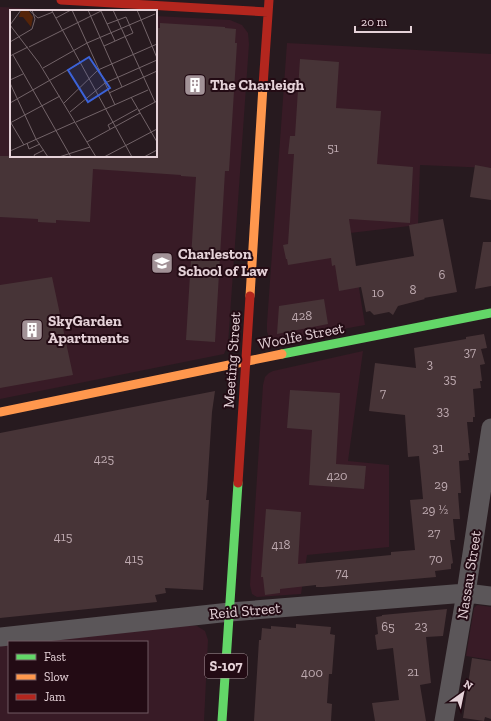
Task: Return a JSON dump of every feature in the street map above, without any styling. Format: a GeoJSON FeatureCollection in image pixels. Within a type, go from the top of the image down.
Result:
{"type":"FeatureCollection","features":[{"type":"Feature","properties":{"kind":"main road"},"geometry":{"type":"LineString","coordinates":[[61,0],[268,12]]}},
{"type":"Feature","properties":{"kind":"main road","name":"Meeting Street"},"geometry":{"type":"LineString","coordinates":[[222,721],[269,0]]}},
{"type":"Feature","properties":{"kind":"main road","name":"Woolfe Street"},"geometry":{"type":"LineString","coordinates":[[0,412],[246,361],[491,313]]}},
{"type":"Feature","properties":{"kind":"street","name":"Nassau Street"},"geometry":{"type":"LineString","coordinates":[[444,721],[466,593],[491,428]]}},
{"type":"Feature","properties":{"kind":"street","name":"Reid Street"},"geometry":{"type":"LineString","coordinates":[[0,637],[230,612],[466,593],[491,596]]}},
{"type":"Feature","properties":{"kind":"shaded area"},"geometry":{"type":"Polygon","coordinates":[[[0,7],[58,10],[10,10],[10,157],[157,157],[157,16],[230,20],[242,25],[248,33],[249,44],[228,344],[224,354],[0,399],[0,7]]]}},
{"type":"Feature","properties":{"kind":"shaded area"},"geometry":{"type":"Polygon","coordinates":[[[287,43],[491,54],[491,168],[420,165],[418,225],[350,233],[365,325],[277,341],[269,337],[267,332],[267,323],[287,43]]]}},
{"type":"Feature","properties":{"kind":"shaded area"},"geometry":{"type":"Polygon","coordinates":[[[363,351],[348,461],[389,465],[389,547],[307,555],[301,594],[257,597],[252,594],[250,585],[263,385],[265,377],[273,371],[363,351]]]}},
{"type":"Feature","properties":{"kind":"shaded area"},"geometry":{"type":"Polygon","coordinates":[[[477,605],[491,607],[491,660],[466,656],[474,608],[477,605]]]}},
{"type":"Feature","properties":{"kind":"shaded area"},"geometry":{"type":"Polygon","coordinates":[[[187,625],[197,626],[205,631],[208,640],[204,721],[0,721],[0,643],[8,642],[8,713],[148,713],[148,641],[20,641],[187,625]]]}},
{"type":"Feature","properties":{"kind":"building","name":"The Charleigh"},"geometry":{"type":"Polygon","coordinates":[[[160,23],[236,29],[235,43],[237,43],[229,171],[225,171],[215,342],[186,340],[196,177],[93,169],[90,222],[56,220],[56,223],[38,222],[38,219],[0,217],[0,156],[157,157],[157,28],[160,28],[160,23]]]}},
{"type":"Feature","properties":{"kind":"building"},"geometry":{"type":"Polygon","coordinates":[[[300,59],[339,62],[336,108],[381,111],[377,164],[413,167],[410,223],[349,219],[356,266],[414,256],[409,225],[443,219],[457,292],[424,298],[425,299],[398,306],[393,315],[389,312],[374,315],[370,311],[366,312],[361,287],[339,291],[335,265],[332,266],[331,258],[288,265],[283,245],[288,244],[294,154],[288,154],[290,136],[295,136],[300,59]]]}},
{"type":"Feature","properties":{"kind":"building"},"geometry":{"type":"Polygon","coordinates":[[[475,165],[491,168],[491,200],[470,197],[475,165]]]}},
{"type":"Feature","properties":{"kind":"building"},"geometry":{"type":"Polygon","coordinates":[[[483,242],[491,242],[491,286],[475,289],[483,242]]]}},
{"type":"Feature","properties":{"kind":"building","name":"SkyGarden Apartments"},"geometry":{"type":"Polygon","coordinates":[[[52,277],[73,375],[0,388],[0,285],[52,277]]]}},
{"type":"Feature","properties":{"kind":"building"},"geometry":{"type":"Polygon","coordinates":[[[324,299],[328,324],[277,334],[279,306],[324,299]]]}},
{"type":"Feature","properties":{"kind":"building"},"geometry":{"type":"Polygon","coordinates":[[[484,334],[487,348],[481,349],[485,364],[480,365],[482,381],[480,381],[481,388],[473,389],[475,417],[473,417],[473,422],[467,422],[470,453],[468,453],[469,460],[459,461],[461,493],[458,493],[460,519],[453,519],[455,540],[450,540],[453,563],[451,564],[451,569],[435,571],[436,577],[323,587],[316,587],[316,585],[280,589],[280,593],[265,595],[263,577],[261,577],[266,509],[301,512],[298,564],[391,555],[391,552],[415,550],[410,500],[423,499],[419,456],[408,457],[405,415],[369,411],[375,363],[416,368],[414,348],[466,339],[466,337],[484,334]]]}},
{"type":"Feature","properties":{"kind":"building"},"geometry":{"type":"Polygon","coordinates":[[[290,390],[340,393],[336,464],[366,466],[364,489],[309,485],[312,430],[287,428],[290,390]]]}},
{"type":"Feature","properties":{"kind":"building"},"geometry":{"type":"Polygon","coordinates":[[[215,391],[212,412],[206,500],[209,500],[203,590],[165,588],[166,593],[155,595],[157,602],[0,618],[0,433],[215,391]]]}},
{"type":"Feature","properties":{"kind":"building"},"geometry":{"type":"Polygon","coordinates":[[[447,609],[443,636],[426,637],[431,683],[420,685],[426,721],[375,721],[372,703],[399,700],[393,648],[377,650],[375,635],[378,634],[376,617],[382,615],[447,609]]]}},
{"type":"Feature","properties":{"kind":"building"},"geometry":{"type":"Polygon","coordinates":[[[296,624],[331,627],[330,634],[335,635],[332,674],[329,674],[327,703],[332,704],[331,721],[254,721],[259,640],[261,640],[262,628],[271,629],[271,626],[296,628],[296,624]]]}},
{"type":"Feature","properties":{"kind":"building"},"geometry":{"type":"Polygon","coordinates":[[[472,658],[491,661],[491,719],[485,717],[484,721],[463,718],[472,658]]]}},
{"type":"Feature","properties":{"kind":"traffic: fast"},"geometry":{"type":"LineString","coordinates":[[282,354],[491,313]]}},
{"type":"Feature","properties":{"kind":"traffic: fast"},"geometry":{"type":"LineString","coordinates":[[222,721],[238,483]]}},
{"type":"Feature","properties":{"kind":"traffic: slow"},"geometry":{"type":"LineString","coordinates":[[250,296],[263,86]]}},
{"type":"Feature","properties":{"kind":"traffic: slow"},"geometry":{"type":"LineString","coordinates":[[0,412],[282,354]]}},
{"type":"Feature","properties":{"kind":"traffic: jam"},"geometry":{"type":"LineString","coordinates":[[61,0],[268,12]]}},
{"type":"Feature","properties":{"kind":"traffic: jam"},"geometry":{"type":"LineString","coordinates":[[263,86],[269,0]]}},
{"type":"Feature","properties":{"kind":"traffic: jam"},"geometry":{"type":"LineString","coordinates":[[238,483],[250,296]]}},
{"type":"Feature","properties":{"kind":"place","name":"The Charleigh"},"geometry":{"type":"Point","coordinates":[195,85]}},
{"type":"Feature","properties":{"kind":"place","name":"Charleston School of Law"},"geometry":{"type":"Point","coordinates":[162,263]}},
{"type":"Feature","properties":{"kind":"place","name":"SkyGarden Apartments"},"geometry":{"type":"Point","coordinates":[32,330]}}]}
